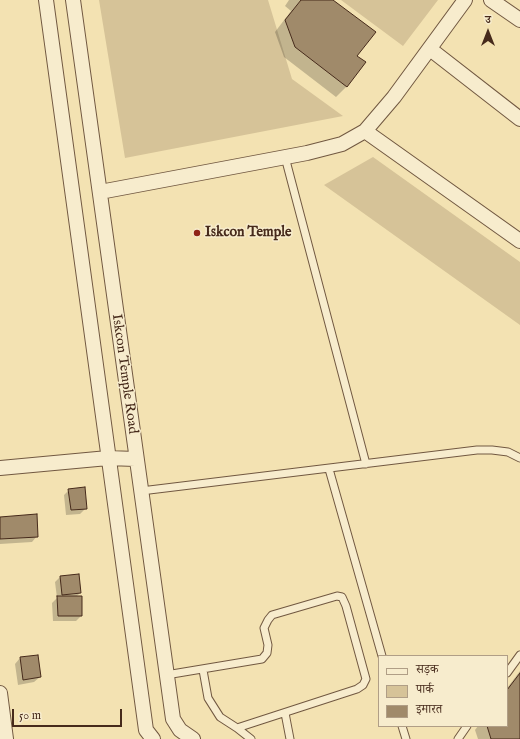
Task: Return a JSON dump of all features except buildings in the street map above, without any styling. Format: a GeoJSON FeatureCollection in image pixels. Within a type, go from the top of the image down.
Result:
{"type":"FeatureCollection","features":[{"type":"Feature","properties":{"kind":"street","name":"Iskcon Temple Road"},"geometry":{"type":"LineString","coordinates":[[46,0],[146,730],[153,739]]}},
{"type":"Feature","properties":{"kind":"street","name":"Iskcon Temple Road"},"geometry":{"type":"LineString","coordinates":[[74,0],[135,459],[141,491],[173,719],[180,730],[193,739]]}},
{"type":"Feature","properties":{"kind":"street"},"geometry":{"type":"LineString","coordinates":[[100,192],[285,157],[342,144],[365,131],[394,97],[465,0]]}},
{"type":"Feature","properties":{"kind":"street"},"geometry":{"type":"LineString","coordinates":[[491,0],[520,20]]}},
{"type":"Feature","properties":{"kind":"street"},"geometry":{"type":"LineString","coordinates":[[430,49],[520,119]]}},
{"type":"Feature","properties":{"kind":"street"},"geometry":{"type":"LineString","coordinates":[[365,131],[520,241]]}},
{"type":"Feature","properties":{"kind":"street"},"geometry":{"type":"LineString","coordinates":[[0,468],[108,458],[135,459]]}},
{"type":"Feature","properties":{"kind":"street"},"geometry":{"type":"LineString","coordinates":[[0,693],[6,739]]}},
{"type":"Feature","properties":{"kind":"lane"},"geometry":{"type":"LineString","coordinates":[[285,157],[366,464]]}},
{"type":"Feature","properties":{"kind":"lane"},"geometry":{"type":"LineString","coordinates":[[141,491],[477,450],[508,452],[520,458]]}},
{"type":"Feature","properties":{"kind":"lane"},"geometry":{"type":"LineString","coordinates":[[329,469],[382,655]]}},
{"type":"Feature","properties":{"kind":"lane"},"geometry":{"type":"LineString","coordinates":[[166,675],[262,659],[267,653],[264,628],[272,616],[337,596],[342,598],[346,606],[365,672],[366,679],[363,685],[357,689],[237,728]]}},
{"type":"Feature","properties":{"kind":"lane"},"geometry":{"type":"LineString","coordinates":[[508,671],[520,655]]}},
{"type":"Feature","properties":{"kind":"lane"},"geometry":{"type":"LineString","coordinates":[[203,670],[208,698],[220,717],[251,739]]}},
{"type":"Feature","properties":{"kind":"lane"},"geometry":{"type":"LineString","coordinates":[[285,713],[290,739]]}},
{"type":"Feature","properties":{"kind":"lane"},"geometry":{"type":"LineString","coordinates":[[402,727],[406,739]]}},
{"type":"Feature","properties":{"kind":"lane"},"geometry":{"type":"LineString","coordinates":[[458,739],[466,727]]}},
{"type":"Feature","properties":{"kind":"green space"},"geometry":{"type":"Polygon","coordinates":[[[99,0],[268,0],[292,79],[343,116],[125,158],[99,0]]]}},
{"type":"Feature","properties":{"kind":"green space"},"geometry":{"type":"Polygon","coordinates":[[[341,0],[438,0],[403,46],[341,0]]]}},
{"type":"Feature","properties":{"kind":"green space"},"geometry":{"type":"Polygon","coordinates":[[[373,157],[520,262],[520,325],[324,185],[373,157]]]}},
{"type":"Feature","properties":{"kind":"place","name":"Iskcon Temple"},"geometry":{"type":"Point","coordinates":[197,233]}}]}
